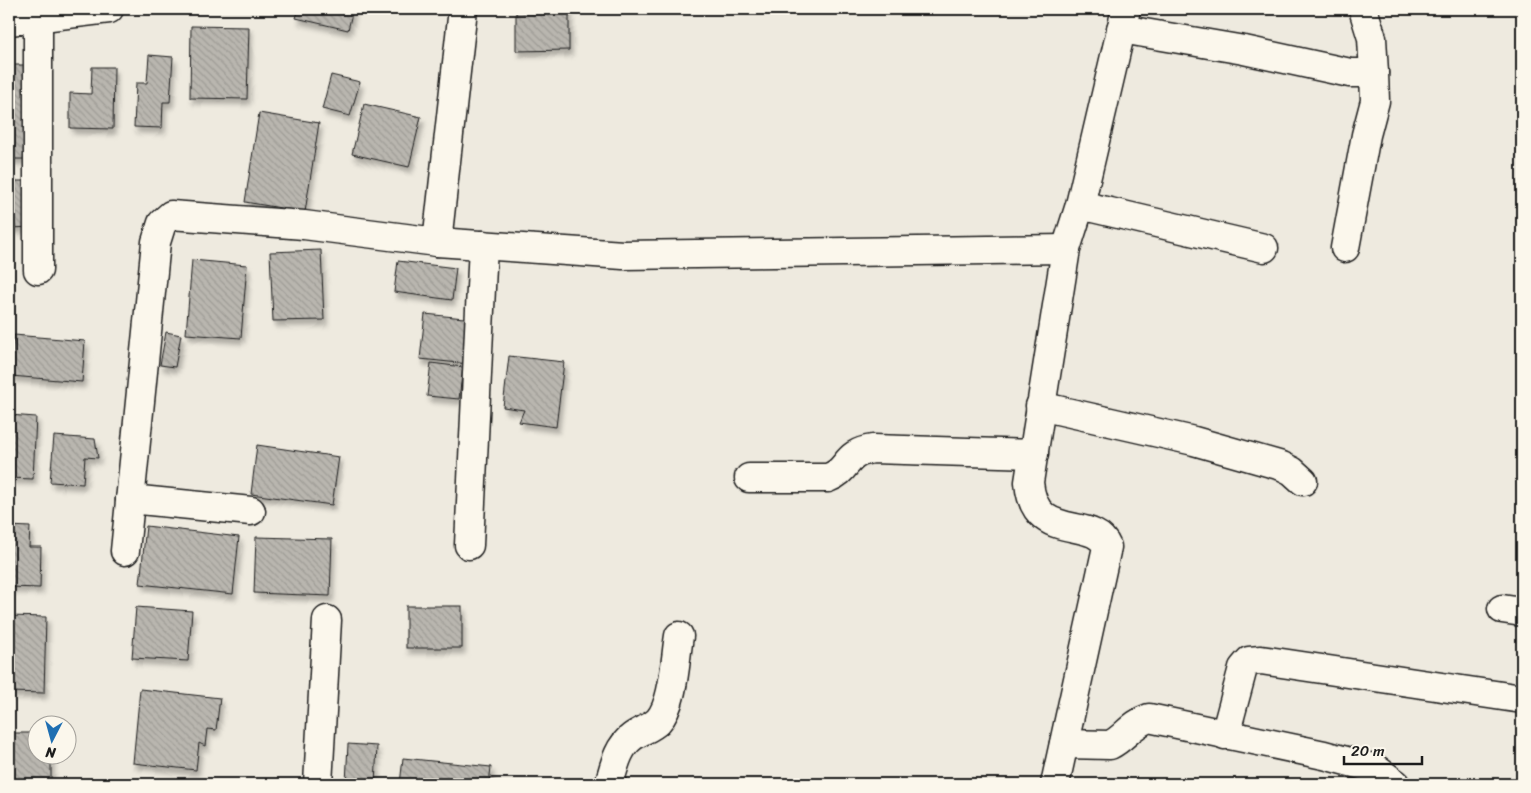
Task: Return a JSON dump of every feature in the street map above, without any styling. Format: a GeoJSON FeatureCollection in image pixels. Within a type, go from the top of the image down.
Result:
{"type":"FeatureCollection","features":[{"type":"Feature","properties":{"kind":"street"},"geometry":{"type":"LineString","coordinates":[[437,242],[464,9]]}},
{"type":"Feature","properties":{"kind":"street"},"geometry":{"type":"LineString","coordinates":[[1345,248],[1366,135],[1375,101],[1372,38],[1363,9]]}},
{"type":"Feature","properties":{"kind":"street"},"geometry":{"type":"LineString","coordinates":[[9,21],[38,19],[97,10]]}},
{"type":"Feature","properties":{"kind":"street"},"geometry":{"type":"LineString","coordinates":[[38,19],[38,270]]}},
{"type":"Feature","properties":{"kind":"street"},"geometry":{"type":"LineString","coordinates":[[1056,784],[1107,547],[1100,538],[1047,520],[1038,512],[1032,501],[1029,482],[1066,249],[1080,205],[1123,19],[1244,50],[1350,73],[1374,73]]}},
{"type":"Feature","properties":{"kind":"street"},"geometry":{"type":"LineString","coordinates":[[1080,205],[1264,248]]}},
{"type":"Feature","properties":{"kind":"street"},"geometry":{"type":"LineString","coordinates":[[125,551],[156,242],[162,223],[171,215],[304,225],[437,242],[622,255],[1066,249]]}},
{"type":"Feature","properties":{"kind":"street"},"geometry":{"type":"LineString","coordinates":[[470,545],[483,245]]}},
{"type":"Feature","properties":{"kind":"street"},"geometry":{"type":"LineString","coordinates":[[1040,406],[1194,441],[1282,466],[1292,470],[1303,481]]}},
{"type":"Feature","properties":{"kind":"street"},"geometry":{"type":"LineString","coordinates":[[749,478],[828,478],[836,475],[854,454],[874,449],[1034,454]]}},
{"type":"Feature","properties":{"kind":"street"},"geometry":{"type":"LineString","coordinates":[[130,499],[251,511]]}},
{"type":"Feature","properties":{"kind":"street"},"geometry":{"type":"LineString","coordinates":[[318,784],[327,620]]}},
{"type":"Feature","properties":{"kind":"street"},"geometry":{"type":"LineString","coordinates":[[609,784],[620,751],[632,737],[658,720],[669,700],[678,636]]}},
{"type":"Feature","properties":{"kind":"street"},"geometry":{"type":"LineString","coordinates":[[1225,735],[1243,668],[1249,661],[1260,660],[1522,699]]}},
{"type":"Feature","properties":{"kind":"street"},"geometry":{"type":"LineString","coordinates":[[1064,744],[1110,745],[1116,742],[1133,725],[1149,718],[1324,755],[1376,769],[1396,784]]}},
{"type":"Feature","properties":{"kind":"building"},"geometry":{"type":"Polygon","coordinates":[[[299,9],[353,9],[348,30],[296,18],[299,9]]]}},
{"type":"Feature","properties":{"kind":"building"},"geometry":{"type":"Polygon","coordinates":[[[516,9],[569,9],[569,50],[516,51],[516,9]]]}},
{"type":"Feature","properties":{"kind":"building"},"geometry":{"type":"Polygon","coordinates":[[[191,26],[249,27],[247,99],[190,98],[191,26]]]}},
{"type":"Feature","properties":{"kind":"building"},"geometry":{"type":"Polygon","coordinates":[[[149,55],[173,57],[170,102],[163,102],[162,128],[134,127],[136,83],[147,83],[149,55]]]}},
{"type":"Feature","properties":{"kind":"building"},"geometry":{"type":"Polygon","coordinates":[[[9,65],[26,65],[25,159],[9,159],[9,65]]]}},
{"type":"Feature","properties":{"kind":"building"},"geometry":{"type":"Polygon","coordinates":[[[92,67],[114,67],[113,129],[70,128],[70,93],[91,94],[92,67]]]}},
{"type":"Feature","properties":{"kind":"building"},"geometry":{"type":"Polygon","coordinates":[[[331,75],[360,82],[350,116],[322,109],[331,75]]]}},
{"type":"Feature","properties":{"kind":"building"},"geometry":{"type":"Polygon","coordinates":[[[364,104],[421,117],[409,167],[352,154],[364,104]]]}},
{"type":"Feature","properties":{"kind":"building"},"geometry":{"type":"Polygon","coordinates":[[[259,113],[319,123],[305,212],[245,202],[259,113]]]}},
{"type":"Feature","properties":{"kind":"building"},"geometry":{"type":"Polygon","coordinates":[[[9,181],[31,181],[33,227],[9,228],[9,181]]]}},
{"type":"Feature","properties":{"kind":"building"},"geometry":{"type":"Polygon","coordinates":[[[321,250],[324,320],[273,321],[270,252],[321,250]]]}},
{"type":"Feature","properties":{"kind":"building"},"geometry":{"type":"Polygon","coordinates":[[[192,260],[247,265],[241,338],[186,334],[192,260]]]}},
{"type":"Feature","properties":{"kind":"building"},"geometry":{"type":"Polygon","coordinates":[[[398,261],[456,268],[452,300],[394,292],[398,261]]]}},
{"type":"Feature","properties":{"kind":"building"},"geometry":{"type":"Polygon","coordinates":[[[425,314],[474,319],[469,364],[420,359],[425,314]]]}},
{"type":"Feature","properties":{"kind":"building"},"geometry":{"type":"Polygon","coordinates":[[[166,332],[181,335],[175,367],[160,365],[166,332]]]}},
{"type":"Feature","properties":{"kind":"building"},"geometry":{"type":"Polygon","coordinates":[[[14,335],[85,341],[82,382],[11,376],[14,335]]]}},
{"type":"Feature","properties":{"kind":"building"},"geometry":{"type":"Polygon","coordinates":[[[509,356],[564,362],[556,427],[519,422],[524,410],[503,407],[509,356]]]}},
{"type":"Feature","properties":{"kind":"building"},"geometry":{"type":"Polygon","coordinates":[[[431,363],[463,367],[459,399],[427,396],[431,363]]]}},
{"type":"Feature","properties":{"kind":"building"},"geometry":{"type":"Polygon","coordinates":[[[9,415],[36,417],[33,479],[9,478],[9,415]]]}},
{"type":"Feature","properties":{"kind":"building"},"geometry":{"type":"Polygon","coordinates":[[[54,436],[95,439],[98,458],[85,457],[83,484],[50,482],[54,436]]]}},
{"type":"Feature","properties":{"kind":"building"},"geometry":{"type":"Polygon","coordinates":[[[257,445],[339,457],[332,505],[251,494],[257,445]]]}},
{"type":"Feature","properties":{"kind":"building"},"geometry":{"type":"Polygon","coordinates":[[[9,526],[30,527],[29,547],[41,547],[40,588],[9,587],[9,526]]]}},
{"type":"Feature","properties":{"kind":"building"},"geometry":{"type":"Polygon","coordinates":[[[146,526],[239,537],[233,594],[140,584],[146,526]]]}},
{"type":"Feature","properties":{"kind":"building"},"geometry":{"type":"Polygon","coordinates":[[[256,537],[332,539],[330,596],[254,593],[256,537]]]}},
{"type":"Feature","properties":{"kind":"building"},"geometry":{"type":"Polygon","coordinates":[[[406,606],[462,606],[462,648],[406,648],[406,606]]]}},
{"type":"Feature","properties":{"kind":"building"},"geometry":{"type":"Polygon","coordinates":[[[136,607],[192,611],[188,661],[132,658],[136,607]]]}},
{"type":"Feature","properties":{"kind":"building"},"geometry":{"type":"Polygon","coordinates":[[[9,616],[46,617],[44,693],[9,692],[9,616]]]}},
{"type":"Feature","properties":{"kind":"building"},"geometry":{"type":"Polygon","coordinates":[[[140,689],[220,698],[216,730],[207,729],[205,746],[199,743],[196,770],[133,763],[140,689]]]}},
{"type":"Feature","properties":{"kind":"building"},"geometry":{"type":"Polygon","coordinates":[[[9,733],[28,733],[28,766],[51,766],[51,784],[9,784],[9,733]]]}},
{"type":"Feature","properties":{"kind":"building"},"geometry":{"type":"Polygon","coordinates":[[[348,744],[377,746],[375,784],[346,783],[348,744]]]}},
{"type":"Feature","properties":{"kind":"building"},"geometry":{"type":"Polygon","coordinates":[[[403,758],[491,767],[489,784],[400,784],[403,758]]]}}]}
